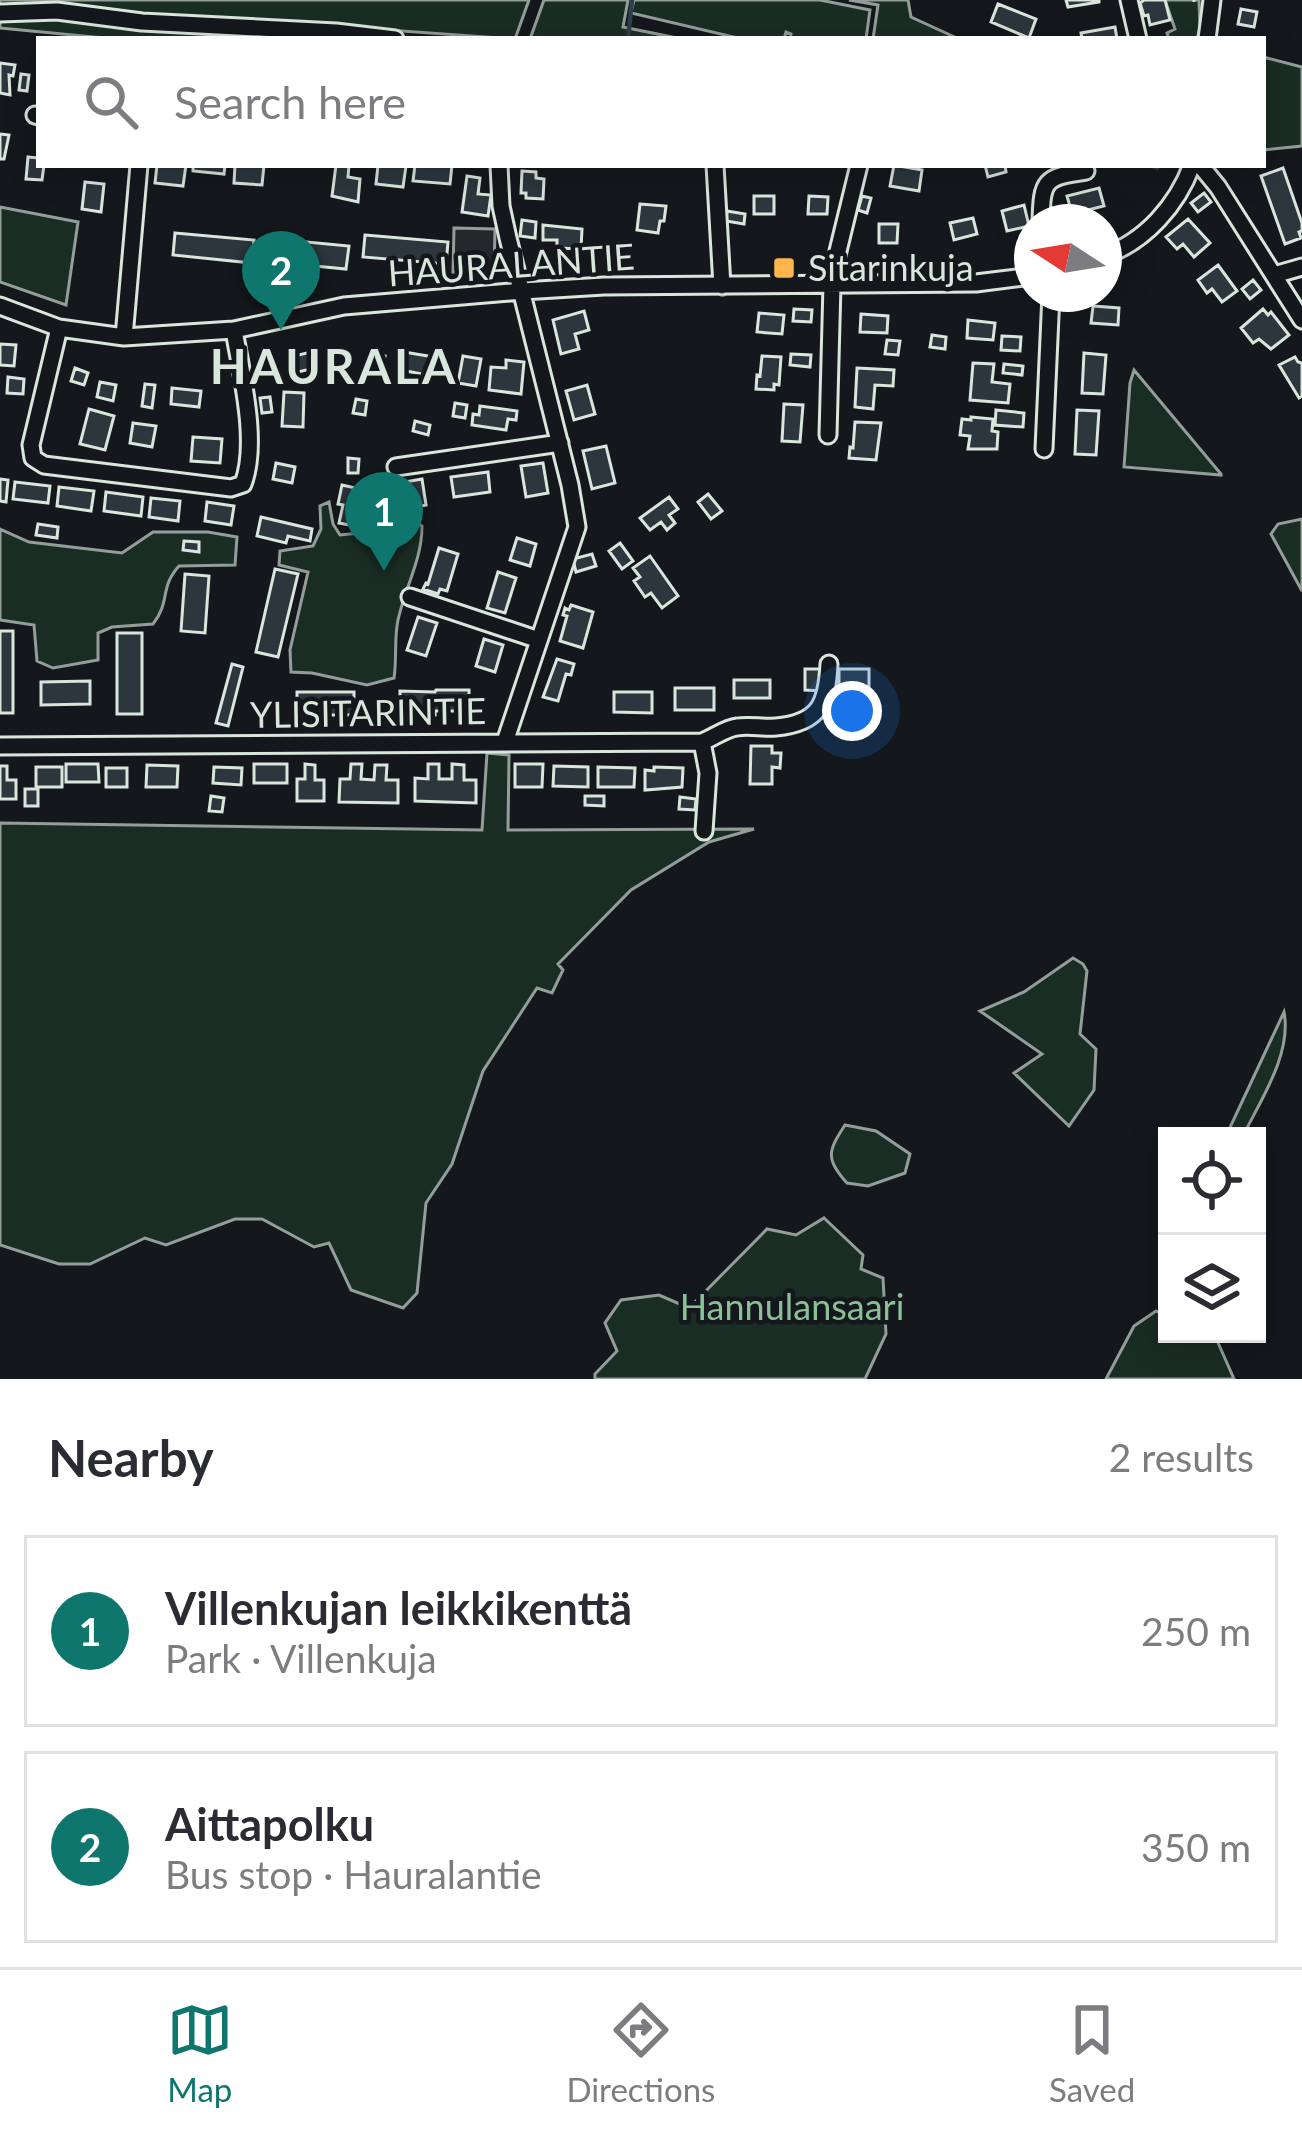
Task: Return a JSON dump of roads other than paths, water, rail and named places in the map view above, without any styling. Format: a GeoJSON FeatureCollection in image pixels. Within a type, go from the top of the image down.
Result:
{"type":"FeatureCollection","features":[{"type":"Feature","properties":{"kind":"street"},"geometry":{"type":"LineString","coordinates":[[1129,0],[1137,36]]}},
{"type":"Feature","properties":{"kind":"street"},"geometry":{"type":"LineString","coordinates":[[1208,36],[1212,0]]}},
{"type":"Feature","properties":{"kind":"street"},"geometry":{"type":"LineString","coordinates":[[0,13],[58,11],[142,22],[360,36]]}},
{"type":"Feature","properties":{"kind":"street"},"geometry":{"type":"LineString","coordinates":[[124,337],[139,168]]}},
{"type":"Feature","properties":{"kind":"street"},"geometry":{"type":"LineString","coordinates":[[499,168],[501,206],[577,527],[505,742]]}},
{"type":"Feature","properties":{"kind":"street"},"geometry":{"type":"LineString","coordinates":[[715,168],[722,286]]}},
{"type":"Feature","properties":{"kind":"street"},"geometry":{"type":"LineString","coordinates":[[828,435],[832,285],[858,168]]}},
{"type":"Feature","properties":{"kind":"street"},"geometry":{"type":"LineString","coordinates":[[1122,247],[1155,225],[1194,168]]}},
{"type":"Feature","properties":{"kind":"street"},"geometry":{"type":"LineString","coordinates":[[1199,168],[1218,187],[1302,320]]}},
{"type":"Feature","properties":{"kind":"street"},"geometry":{"type":"LineString","coordinates":[[1042,204],[1042,191],[1052,179],[1086,171]]}},
{"type":"Feature","properties":{"kind":"street"},"geometry":{"type":"LineString","coordinates":[[1274,275],[1302,267]]}},
{"type":"Feature","properties":{"kind":"street","name":"HAURALANTIE"},"geometry":{"type":"LineString","coordinates":[[0,306],[59,328],[124,337],[234,330],[344,306],[522,291],[976,283],[1014,278]]}},
{"type":"Feature","properties":{"kind":"street"},"geometry":{"type":"LineString","coordinates":[[1044,448],[1050,312]]}},
{"type":"Feature","properties":{"kind":"street"},"geometry":{"type":"LineString","coordinates":[[59,328],[33,458],[44,465],[231,488],[244,484],[248,465],[245,400],[234,330]]}},
{"type":"Feature","properties":{"kind":"street"},"geometry":{"type":"LineString","coordinates":[[396,467],[560,443]]}},
{"type":"Feature","properties":{"kind":"street"},"geometry":{"type":"LineString","coordinates":[[410,597],[539,640]]}},
{"type":"Feature","properties":{"kind":"street","name":"YLISITARINTIE"},"geometry":{"type":"LineString","coordinates":[[0,746],[703,742],[734,727],[779,727],[807,718],[828,695],[829,664]]}},
{"type":"Feature","properties":{"kind":"street"},"geometry":{"type":"LineString","coordinates":[[703,742],[708,773],[704,831]]}},
{"type":"Feature","properties":{"kind":"waterway"},"geometry":{"type":"LineString","coordinates":[[628,36],[632,0]]}},
{"type":"Feature","properties":{"kind":"place","name":"Sitarinkuja"},"geometry":{"type":"Point","coordinates":[784,268]}},
{"type":"Feature","properties":{"kind":"place","name":"Aittapolku"},"geometry":{"type":"Point","coordinates":[281,330]}},
{"type":"Feature","properties":{"kind":"place","name":"Villenkujan leikkikenttä"},"geometry":{"type":"Point","coordinates":[384,571]}},
{"type":"Feature","properties":{"kind":"district","name":"HAURALA"},"geometry":{"type":"Point","coordinates":[334,367]}},
{"type":"Feature","properties":{"kind":"park label","name":"Hannulansaari"},"geometry":{"type":"Point","coordinates":[792,1307]}}]}
